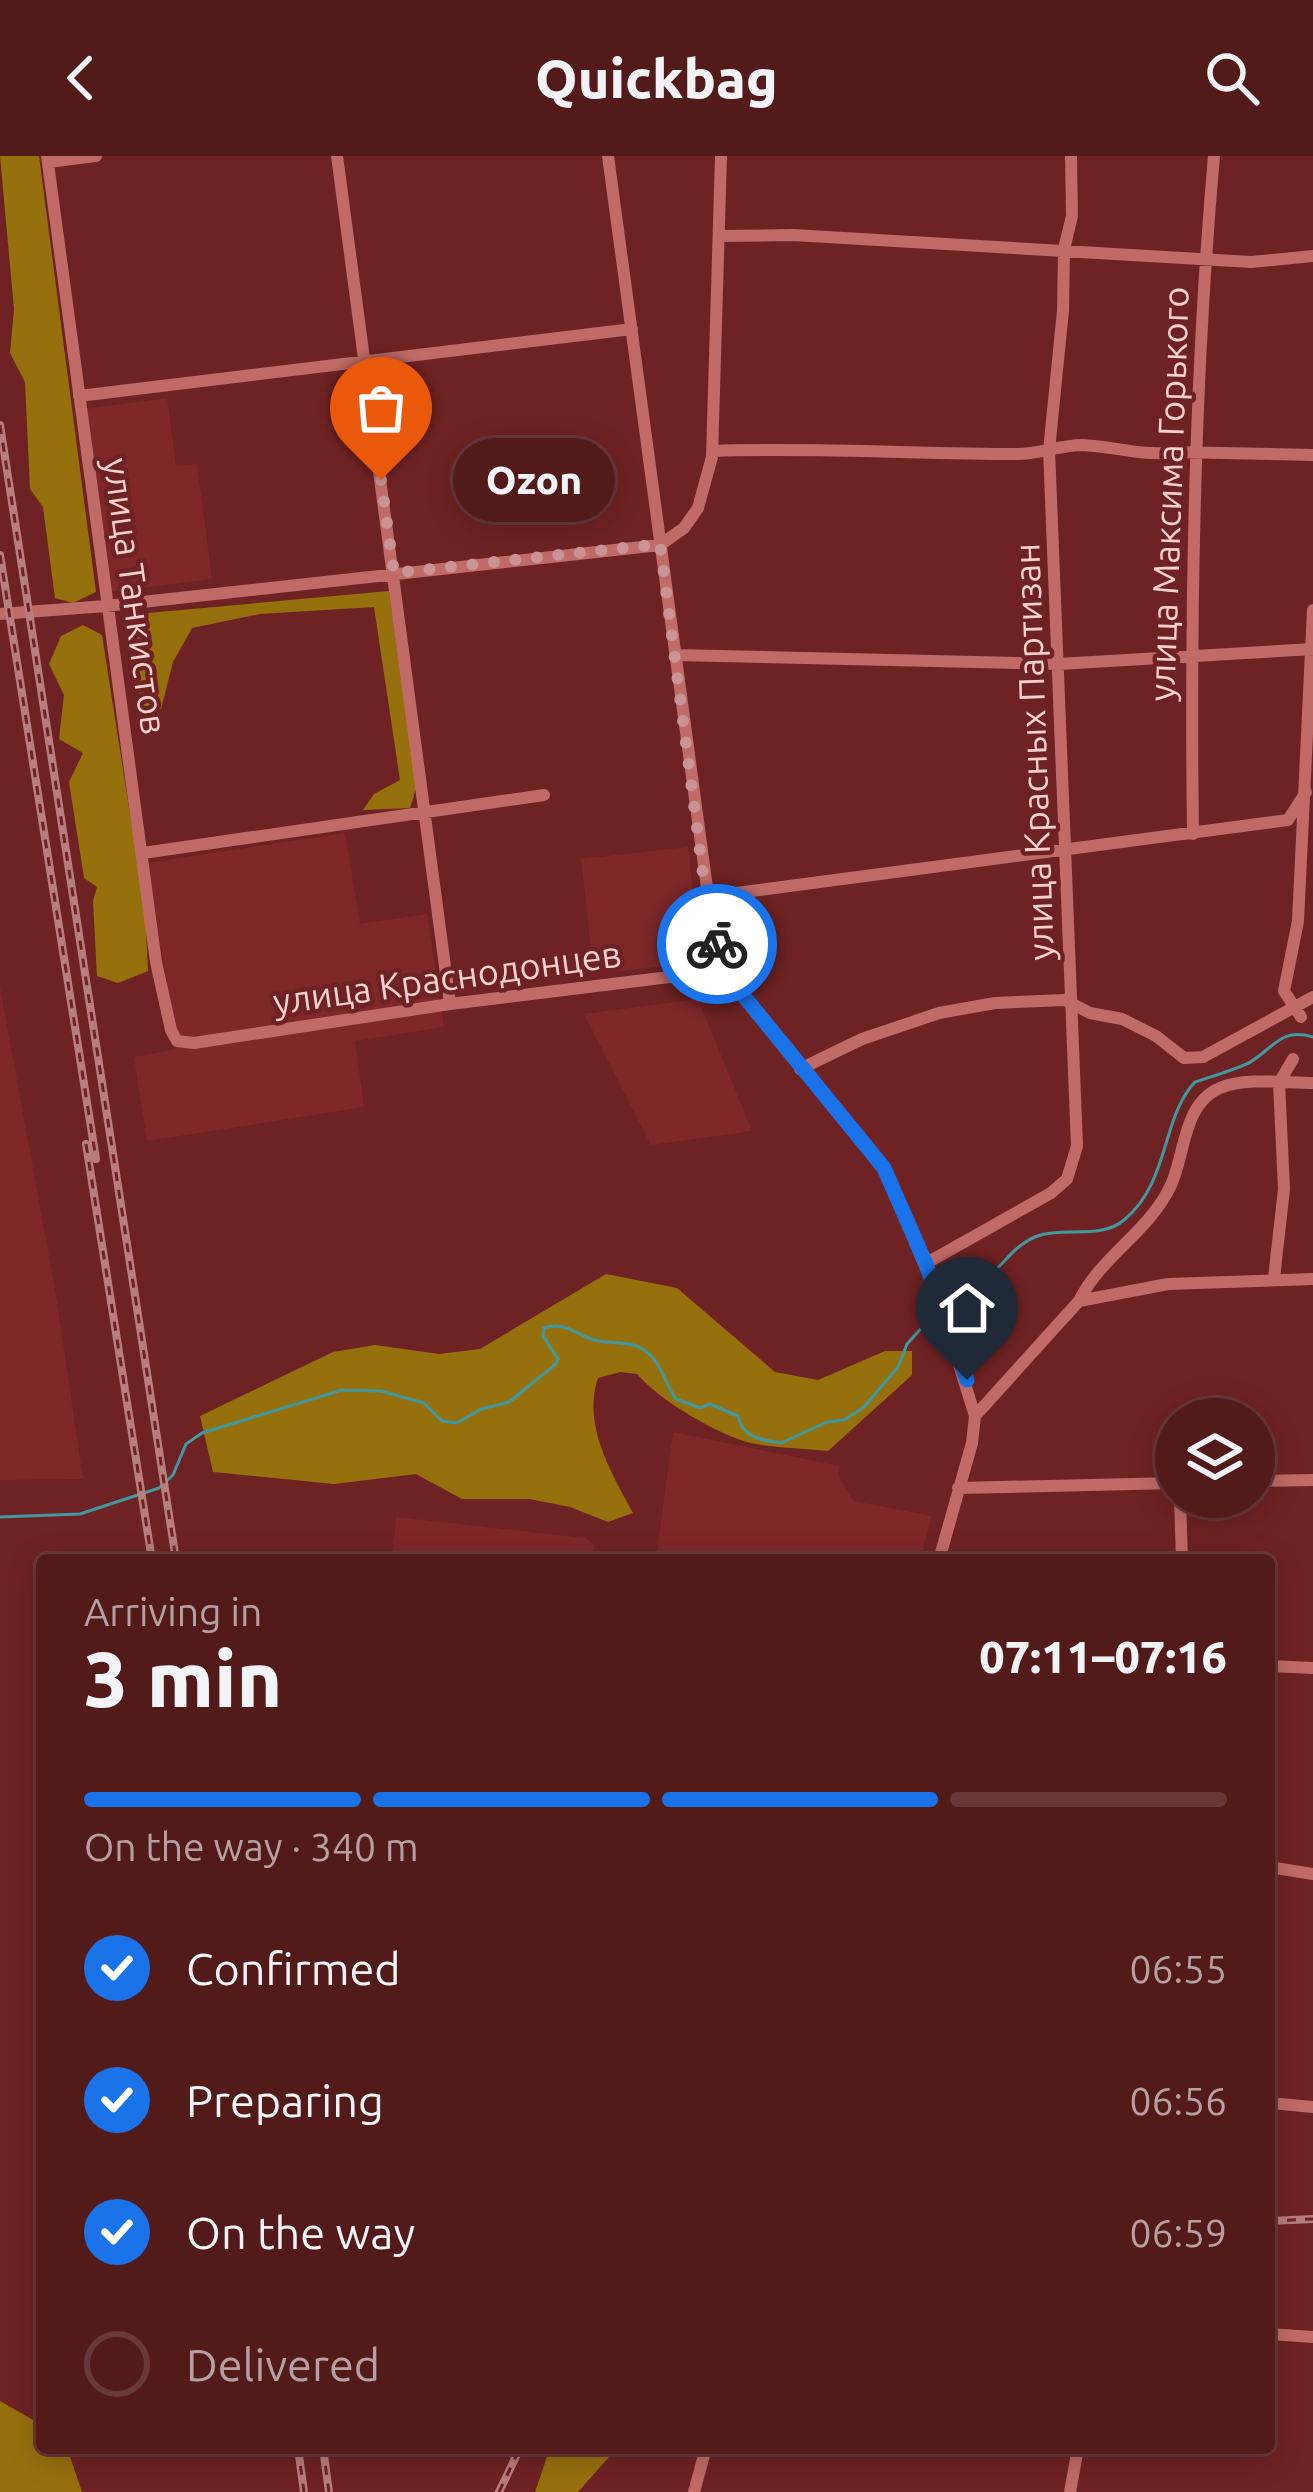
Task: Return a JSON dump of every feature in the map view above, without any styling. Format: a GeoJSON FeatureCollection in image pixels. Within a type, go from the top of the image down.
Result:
{"type":"FeatureCollection","features":[{"type":"Feature","properties":{"kind":"street"},"geometry":{"type":"LineString","coordinates":[[48,159],[97,156]]}},
{"type":"Feature","properties":{"kind":"street"},"geometry":{"type":"LineString","coordinates":[[338,156],[451,1004]]}},
{"type":"Feature","properties":{"kind":"street"},"geometry":{"type":"LineString","coordinates":[[608,156],[706,897],[726,970],[800,1069],[884,1168],[948,1325],[975,1416],[972,1444],[941,1554]]}},
{"type":"Feature","properties":{"kind":"street"},"geometry":{"type":"LineString","coordinates":[[0,614],[660,544],[684,529],[708,485],[712,451],[721,156]]}},
{"type":"Feature","properties":{"kind":"street","name":"улица Красных Партизан"},"geometry":{"type":"LineString","coordinates":[[926,1264],[1051,1193],[1067,1179],[1077,1146],[1049,450],[1064,311],[1064,249],[1072,216],[1071,156]]}},
{"type":"Feature","properties":{"kind":"street","name":"улица Максима Горького"},"geometry":{"type":"LineString","coordinates":[[1193,834],[1195,454],[1214,156]]}},
{"type":"Feature","properties":{"kind":"street","name":"улица Танкистов"},"geometry":{"type":"LineString","coordinates":[[48,159],[156,962],[170,1030],[177,1041]]}},
{"type":"Feature","properties":{"kind":"street"},"geometry":{"type":"LineString","coordinates":[[719,236],[793,235],[1251,262],[1313,256]]}},
{"type":"Feature","properties":{"kind":"street"},"geometry":{"type":"LineString","coordinates":[[79,397],[632,329]]}},
{"type":"Feature","properties":{"kind":"street"},"geometry":{"type":"LineString","coordinates":[[712,451],[805,447],[1024,454],[1076,445],[1137,448],[1154,455],[1313,455]]}},
{"type":"Feature","properties":{"kind":"street"},"geometry":{"type":"LineString","coordinates":[[1298,1011],[1284,991],[1298,921],[1313,610]]}},
{"type":"Feature","properties":{"kind":"street"},"geometry":{"type":"LineString","coordinates":[[675,655],[1058,664],[1313,649]]}},
{"type":"Feature","properties":{"kind":"street"},"geometry":{"type":"LineString","coordinates":[[706,897],[1288,820],[1306,792]]}},
{"type":"Feature","properties":{"kind":"street"},"geometry":{"type":"LineString","coordinates":[[143,853],[544,795]]}},
{"type":"Feature","properties":{"kind":"street","name":"улица Краснодонцев"},"geometry":{"type":"LineString","coordinates":[[177,1041],[194,1043],[451,1004],[726,970]]}},
{"type":"Feature","properties":{"kind":"street"},"geometry":{"type":"LineString","coordinates":[[800,1069],[862,1039],[939,1012],[995,1003],[1074,1002],[1090,1013],[1122,1019],[1156,1036],[1184,1058],[1203,1057],[1298,1011],[1313,998]]}},
{"type":"Feature","properties":{"kind":"street"},"geometry":{"type":"LineString","coordinates":[[1274,1278],[1284,1189],[1279,1083],[1293,1059]]}},
{"type":"Feature","properties":{"kind":"street"},"geometry":{"type":"LineString","coordinates":[[975,1416],[1078,1301],[1089,1280],[1145,1222],[1171,1186],[1187,1130],[1204,1098],[1220,1088],[1313,1083]]}},
{"type":"Feature","properties":{"kind":"street"},"geometry":{"type":"LineString","coordinates":[[1078,1301],[1168,1284],[1313,1279]]}},
{"type":"Feature","properties":{"kind":"street"},"geometry":{"type":"LineString","coordinates":[[1275,1481],[1313,1480]]}},
{"type":"Feature","properties":{"kind":"street"},"geometry":{"type":"LineString","coordinates":[[958,1488],[1155,1484]]}},
{"type":"Feature","properties":{"kind":"street"},"geometry":{"type":"LineString","coordinates":[[1181,1518],[1182,1554]]}},
{"type":"Feature","properties":{"kind":"street"},"geometry":{"type":"LineString","coordinates":[[1275,1666],[1313,1668]]}},
{"type":"Feature","properties":{"kind":"street"},"geometry":{"type":"LineString","coordinates":[[1275,1868],[1313,1874]]}},
{"type":"Feature","properties":{"kind":"street"},"geometry":{"type":"LineString","coordinates":[[1275,2104],[1313,2107]]}},
{"type":"Feature","properties":{"kind":"street"},"geometry":{"type":"LineString","coordinates":[[1275,2334],[1313,2337]]}},
{"type":"Feature","properties":{"kind":"street"},"geometry":{"type":"LineString","coordinates":[[694,2492],[704,2454]]}},
{"type":"Feature","properties":{"kind":"street"},"geometry":{"type":"LineString","coordinates":[[1070,2492],[1077,2454]]}},
{"type":"Feature","properties":{"kind":"shaded area"},"geometry":{"type":"Polygon","coordinates":[[[0,156],[39,156],[96,592],[73,603],[55,598],[43,507],[30,489],[25,382],[10,353],[14,309],[0,156]]]}},
{"type":"Feature","properties":{"kind":"shaded area"},"geometry":{"type":"Polygon","coordinates":[[[167,398],[176,466],[197,464],[212,579],[108,592],[84,409],[167,398]]]}},
{"type":"Feature","properties":{"kind":"shaded area"},"geometry":{"type":"Polygon","coordinates":[[[389,591],[416,789],[410,808],[363,810],[374,794],[400,780],[374,607],[260,614],[192,628],[173,662],[161,709],[143,717],[126,615],[389,591]]]}},
{"type":"Feature","properties":{"kind":"shaded area"},"geometry":{"type":"Polygon","coordinates":[[[83,625],[102,635],[145,910],[148,971],[118,983],[97,976],[93,901],[97,887],[84,878],[69,782],[83,753],[59,739],[64,695],[49,664],[61,636],[83,625]]]}},
{"type":"Feature","properties":{"kind":"shaded area"},"geometry":{"type":"Polygon","coordinates":[[[345,833],[360,924],[427,914],[444,1027],[355,1041],[364,1107],[147,1141],[134,1057],[177,1049],[148,863],[345,833]]]}},
{"type":"Feature","properties":{"kind":"shaded area"},"geometry":{"type":"Polygon","coordinates":[[[688,847],[701,962],[594,974],[581,859],[688,847]]]}},
{"type":"Feature","properties":{"kind":"shaded area"},"geometry":{"type":"Polygon","coordinates":[[[0,987],[56,1295],[83,1479],[0,1480],[0,987]]]}},
{"type":"Feature","properties":{"kind":"shaded area"},"geometry":{"type":"Polygon","coordinates":[[[698,999],[752,1131],[651,1145],[584,1014],[698,999]]]}},
{"type":"Feature","properties":{"kind":"shaded area"},"geometry":{"type":"Polygon","coordinates":[[[606,1274],[677,1288],[775,1372],[818,1380],[885,1351],[912,1351],[912,1375],[828,1451],[738,1439],[674,1405],[637,1374],[620,1372],[598,1378],[596,1430],[633,1513],[608,1522],[570,1507],[529,1499],[462,1499],[416,1474],[334,1484],[213,1472],[200,1416],[333,1352],[375,1345],[439,1354],[480,1349],[606,1274]]]}},
{"type":"Feature","properties":{"kind":"shaded area"},"geometry":{"type":"Polygon","coordinates":[[[673,1432],[839,1466],[838,1474],[853,1501],[932,1516],[922,1554],[657,1554],[673,1432]]]}},
{"type":"Feature","properties":{"kind":"shaded area"},"geometry":{"type":"Polygon","coordinates":[[[396,1517],[585,1538],[594,1544],[593,1554],[393,1554],[396,1517]]]}},
{"type":"Feature","properties":{"kind":"shaded area"},"geometry":{"type":"Polygon","coordinates":[[[0,2401],[36,2422],[36,2454],[69,2454],[82,2492],[0,2492],[0,2401]]]}},
{"type":"Feature","properties":{"kind":"shaded area"},"geometry":{"type":"Polygon","coordinates":[[[548,2454],[612,2454],[578,2492],[535,2492],[548,2454]]]}},
{"type":"Feature","properties":{"kind":"waterway"},"geometry":{"type":"LineString","coordinates":[[948,1303],[986,1279],[1035,1237],[1104,1230],[1124,1220],[1150,1187],[1176,1113],[1195,1082],[1248,1063],[1286,1036],[1313,1037]]}},
{"type":"Feature","properties":{"kind":"waterway"},"geometry":{"type":"LineString","coordinates":[[0,1517],[80,1514],[159,1488],[173,1475],[186,1444],[202,1433],[342,1390],[381,1391],[424,1403],[442,1421],[457,1423],[481,1409],[509,1402],[556,1364],[558,1359],[543,1336],[544,1328],[552,1326],[640,1347],[656,1361],[676,1399],[700,1408],[710,1404],[738,1416],[754,1437],[781,1443],[863,1408],[898,1367],[907,1344],[936,1312]]}},
{"type":"Feature","properties":{"kind":"railway"},"geometry":{"type":"LineString","coordinates":[[0,425],[175,1554]]}},
{"type":"Feature","properties":{"kind":"railway"},"geometry":{"type":"LineString","coordinates":[[0,555],[96,1159]]}},
{"type":"Feature","properties":{"kind":"railway"},"geometry":{"type":"LineString","coordinates":[[86,1144],[151,1554]]}},
{"type":"Feature","properties":{"kind":"railway"},"geometry":{"type":"LineString","coordinates":[[1275,2221],[1313,2219]]}},
{"type":"Feature","properties":{"kind":"railway"},"geometry":{"type":"LineString","coordinates":[[299,2454],[304,2492]]}},
{"type":"Feature","properties":{"kind":"railway"},"geometry":{"type":"LineString","coordinates":[[324,2454],[329,2492]]}},
{"type":"Feature","properties":{"kind":"railway"},"geometry":{"type":"LineString","coordinates":[[499,2492],[517,2454]]}},
{"type":"Feature","properties":{"kind":"way so far"},"geometry":{"type":"LineString","coordinates":[[381,480],[394,573],[660,544],[706,897],[717,944]]}},
{"type":"Feature","properties":{"kind":"place","name":"Ozon"},"geometry":{"type":"Point","coordinates":[381,480]}},
{"type":"Feature","properties":{"kind":"route"},"geometry":{"type":"LineString","coordinates":[[717,944],[738,989],[884,1168],[912,1228],[967,1380]]}}]}
